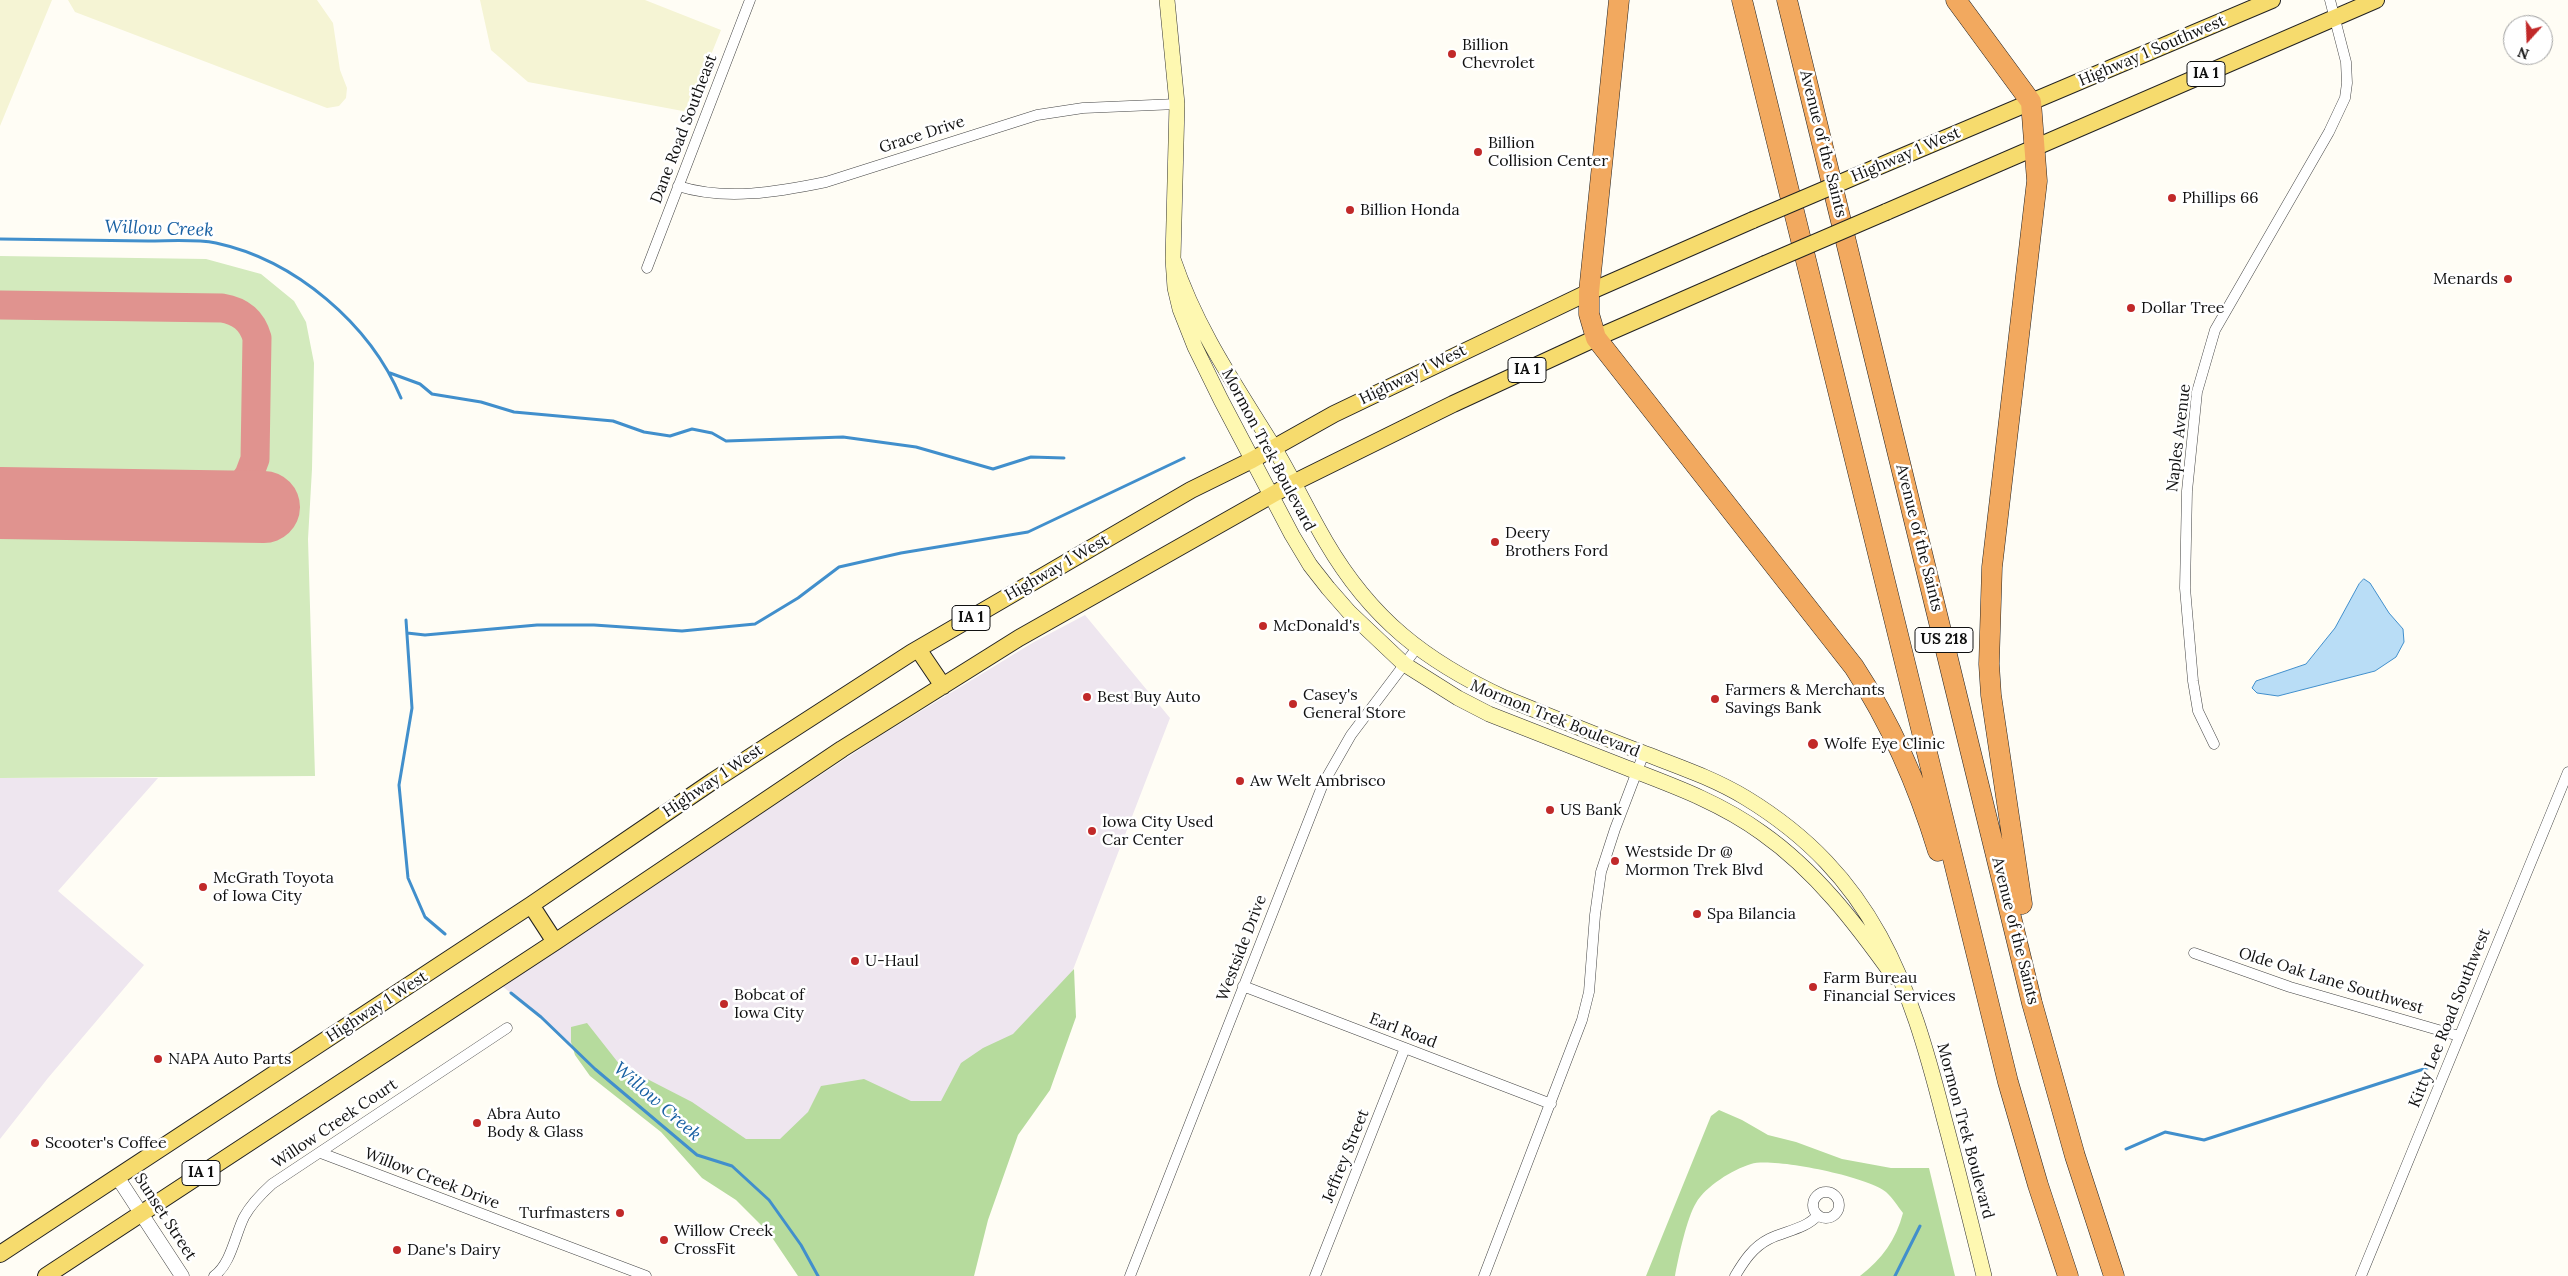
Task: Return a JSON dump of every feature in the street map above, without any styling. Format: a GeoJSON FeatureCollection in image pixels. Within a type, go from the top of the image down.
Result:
{"type":"FeatureCollection","features":[{"type":"Feature","properties":{"kind":"highway"},"geometry":{"type":"LineString","coordinates":[[1619,0],[1589,292],[1589,314],[1596,338],[1837,643],[1876,700],[1903,753],[1924,803],[1991,1014]]}},
{"type":"Feature","properties":{"kind":"highway","name":"US 218"},"geometry":{"type":"LineString","coordinates":[[1742,0],[2015,1109],[2068,1276]]}},
{"type":"Feature","properties":{"kind":"highway","name":"Avenue of the Saints"},"geometry":{"type":"LineString","coordinates":[[1787,0],[2052,1079],[2114,1276]]}},
{"type":"Feature","properties":{"kind":"highway"},"geometry":{"type":"LineString","coordinates":[[1956,0],[2031,102],[2036,147],[2037,181],[1992,567],[1989,664],[1994,722],[2014,864],[2052,1079]]}},
{"type":"Feature","properties":{"kind":"main road","name":"Mormon Trek Boulevard"},"geometry":{"type":"LineString","coordinates":[[1167,0],[1177,104],[1173,259],[1175,288],[1180,308],[1204,365],[1252,460],[1296,542],[1322,580],[1349,612],[1404,664],[1451,694],[1489,714],[1712,802],[1749,824],[1784,850],[1842,908],[1908,996]]}},
{"type":"Feature","properties":{"kind":"main road","name":"Highway 1 Southwest"},"geometry":{"type":"LineString","coordinates":[[2031,102],[2272,0]]}},
{"type":"Feature","properties":{"kind":"main road","name":"IA 1"},"geometry":{"type":"LineString","coordinates":[[46,1276],[555,942],[842,749],[1019,638],[1271,495],[1453,404],[1596,338],[2376,0]]}},
{"type":"Feature","properties":{"kind":"main road","name":"Highway 1 West"},"geometry":{"type":"LineString","coordinates":[[0,1254],[531,905],[713,781],[918,649],[1191,490],[1252,460],[1334,414],[1589,292],[2031,102]]}},
{"type":"Feature","properties":{"kind":"main road","name":"Mormon Trek Boulevard"},"geometry":{"type":"LineString","coordinates":[[1173,259],[1185,295],[1202,332],[1274,448],[1345,572],[1382,618],[1416,649],[1454,673],[1505,698],[1714,781],[1775,817],[1803,839],[1839,878],[1870,919],[1890,953],[1908,996],[1927,1053],[1984,1276]]}},
{"type":"Feature","properties":{"kind":"main road"},"geometry":{"type":"LineString","coordinates":[[918,649],[943,686]]}},
{"type":"Feature","properties":{"kind":"main road"},"geometry":{"type":"LineString","coordinates":[[531,905],[555,942]]}},
{"type":"Feature","properties":{"kind":"street","name":"Dane Road Southeast"},"geometry":{"type":"LineString","coordinates":[[647,268],[750,0]]}},
{"type":"Feature","properties":{"kind":"street","name":"Naples Avenue"},"geometry":{"type":"LineString","coordinates":[[2214,744],[2198,711],[2192,672],[2185,588],[2186,491],[2197,392],[2215,330],[2329,132],[2344,98],[2346,62],[2336,17],[2330,0]]}},
{"type":"Feature","properties":{"kind":"street","name":"Grace Drive"},"geometry":{"type":"LineString","coordinates":[[678,186],[707,192],[739,194],[799,187],[826,182],[1037,114],[1083,108],[1177,104]]}},
{"type":"Feature","properties":{"kind":"street","name":"Westside Drive"},"geometry":{"type":"LineString","coordinates":[[1130,1276],[1323,784],[1351,735],[1416,649]]}},
{"type":"Feature","properties":{"kind":"street"},"geometry":{"type":"LineString","coordinates":[[1484,1276],[1582,1020],[1590,983],[1595,914],[1601,872],[1644,753]]}},
{"type":"Feature","properties":{"kind":"street","name":"Kitty Lee Road Southwest"},"geometry":{"type":"LineString","coordinates":[[2360,1276],[2568,772]]}},
{"type":"Feature","properties":{"kind":"street","name":"Olde Oak Lane Southwest"},"geometry":{"type":"LineString","coordinates":[[2194,953],[2290,987],[2459,1036]]}},
{"type":"Feature","properties":{"kind":"street","name":"Earl Road"},"geometry":{"type":"LineString","coordinates":[[1243,986],[1551,1104]]}},
{"type":"Feature","properties":{"kind":"street","name":"Willow Creek Court"},"geometry":{"type":"LineString","coordinates":[[214,1276],[224,1266],[238,1231],[253,1204],[272,1184],[507,1028]]}},
{"type":"Feature","properties":{"kind":"street","name":"Jeffrey Street"},"geometry":{"type":"LineString","coordinates":[[1315,1276],[1404,1048]]}},
{"type":"Feature","properties":{"kind":"street","name":"Willow Creek Drive"},"geometry":{"type":"LineString","coordinates":[[321,1152],[646,1276]]}},
{"type":"Feature","properties":{"kind":"street","name":"Sunset Street"},"geometry":{"type":"LineString","coordinates":[[118,1178],[182,1276]]}},
{"type":"Feature","properties":{"kind":"street"},"geometry":{"type":"LineString","coordinates":[[1735,1276],[1757,1247],[1769,1239],[1806,1225],[1818,1215]]}},
{"type":"Feature","properties":{"kind":"shaded area"},"geometry":{"type":"Polygon","coordinates":[[[1085,615],[1170,718],[955,1276],[725,1172],[501,985],[880,736],[1034,642],[1085,615]]]}},
{"type":"Feature","properties":{"kind":"shaded area"},"geometry":{"type":"Polygon","coordinates":[[[0,778],[158,778],[58,891],[144,965],[48,1078],[0,1139],[0,778]]]}},
{"type":"Feature","properties":{"kind":"green space"},"geometry":{"type":"Polygon","coordinates":[[[0,0],[52,0],[0,126],[0,0]]]}},
{"type":"Feature","properties":{"kind":"green space"},"geometry":{"type":"Polygon","coordinates":[[[68,0],[317,0],[333,23],[340,70],[347,88],[346,98],[339,106],[327,108],[75,12],[68,0]]]}},
{"type":"Feature","properties":{"kind":"green space"},"geometry":{"type":"Polygon","coordinates":[[[480,0],[645,0],[721,30],[688,112],[528,82],[491,50],[480,0]]]}},
{"type":"Feature","properties":{"kind":"green space"},"geometry":{"type":"Polygon","coordinates":[[[0,256],[206,259],[261,274],[294,301],[306,322],[314,363],[312,469],[308,539],[315,776],[0,778],[0,528],[264,532],[267,346],[263,329],[254,315],[233,302],[224,300],[0,297],[0,256]]]}},
{"type":"Feature","properties":{"kind":"green space"},"geometry":{"type":"Polygon","coordinates":[[[0,314],[196,316],[228,322],[238,328],[245,341],[249,370],[247,455],[233,475],[210,481],[0,478],[0,314]]]}},
{"type":"Feature","properties":{"kind":"green space"},"geometry":{"type":"Polygon","coordinates":[[[1074,969],[1076,1017],[1050,1090],[1018,1135],[988,1220],[974,1276],[798,1276],[769,1233],[736,1200],[702,1178],[661,1132],[590,1076],[575,1055],[571,1042],[571,1027],[587,1023],[620,1065],[692,1102],[746,1139],[780,1139],[808,1112],[821,1086],[864,1079],[911,1101],[941,1101],[961,1063],[983,1048],[1013,1034],[1074,969]]]}},
{"type":"Feature","properties":{"kind":"green space"},"geometry":{"type":"Polygon","coordinates":[[[1719,1110],[1742,1120],[1768,1135],[1796,1142],[1842,1159],[1891,1168],[1929,1168],[1955,1276],[1860,1276],[1881,1256],[1892,1240],[1900,1223],[1903,1213],[1891,1197],[1876,1186],[1861,1180],[1799,1166],[1762,1163],[1751,1164],[1728,1174],[1700,1197],[1689,1218],[1675,1276],[1646,1276],[1711,1116],[1719,1110]]]}},
{"type":"Feature","properties":{"kind":"water"},"geometry":{"type":"Polygon","coordinates":[[[2364,579],[2370,583],[2389,613],[2403,629],[2404,642],[2396,657],[2375,671],[2278,696],[2257,693],[2252,688],[2256,681],[2306,664],[2335,628],[2359,584],[2364,579]]]}},
{"type":"Feature","properties":{"kind":"waterway","name":"Willow Creek"},"geometry":{"type":"LineString","coordinates":[[0,239],[182,240],[216,243],[245,252],[274,264],[301,280],[350,321],[370,345],[387,371],[401,398]]}},
{"type":"Feature","properties":{"kind":"waterway"},"geometry":{"type":"LineString","coordinates":[[390,373],[420,384],[432,394],[481,402],[514,412],[613,421],[644,432],[670,436],[692,429],[712,433],[726,441],[843,437],[916,447],[993,469],[1031,457],[1064,458]]}},
{"type":"Feature","properties":{"kind":"waterway"},"geometry":{"type":"LineString","coordinates":[[407,633],[425,635],[537,625],[594,625],[682,631],[755,624],[798,598],[839,567],[901,553],[1028,532],[1184,458]]}},
{"type":"Feature","properties":{"kind":"waterway","name":"Willow Creek"},"geometry":{"type":"LineString","coordinates":[[406,620],[412,708],[399,785],[408,878],[425,917],[445,934]]}},
{"type":"Feature","properties":{"kind":"waterway","name":"Willow Creek"},"geometry":{"type":"LineString","coordinates":[[511,993],[541,1017],[595,1069],[697,1155],[732,1166],[769,1200],[801,1245],[818,1276]]}},
{"type":"Feature","properties":{"kind":"waterway"},"geometry":{"type":"LineString","coordinates":[[2126,1149],[2165,1132],[2204,1140],[2430,1067]]}},
{"type":"Feature","properties":{"kind":"waterway"},"geometry":{"type":"LineString","coordinates":[[1895,1276],[1920,1226]]}},
{"type":"Feature","properties":{"kind":"taxiway"},"geometry":{"type":"LineString","coordinates":[[0,305],[222,308],[234,311],[244,317],[252,326],[257,338],[255,459],[249,475],[226,507]]}},
{"type":"Feature","properties":{"kind":"runway"},"geometry":{"type":"LineString","coordinates":[[0,503],[264,507]]}},
{"type":"Feature","properties":{"kind":"place","name":"Billion Chevrolet"},"geometry":{"type":"Point","coordinates":[1452,54]}},
{"type":"Feature","properties":{"kind":"place","name":"Billion Collision Center"},"geometry":{"type":"Point","coordinates":[1478,152]}},
{"type":"Feature","properties":{"kind":"place","name":"Phillips 66"},"geometry":{"type":"Point","coordinates":[2172,198]}},
{"type":"Feature","properties":{"kind":"place","name":"Billion Honda"},"geometry":{"type":"Point","coordinates":[1350,210]}},
{"type":"Feature","properties":{"kind":"place","name":"Menards"},"geometry":{"type":"Point","coordinates":[2508,279]}},
{"type":"Feature","properties":{"kind":"place","name":"Dollar Tree"},"geometry":{"type":"Point","coordinates":[2131,308]}},
{"type":"Feature","properties":{"kind":"place","name":"Deery Brothers Ford"},"geometry":{"type":"Point","coordinates":[1495,542]}},
{"type":"Feature","properties":{"kind":"place","name":"McDonald's"},"geometry":{"type":"Point","coordinates":[1263,626]}},
{"type":"Feature","properties":{"kind":"place","name":"Best Buy Auto"},"geometry":{"type":"Point","coordinates":[1087,697]}},
{"type":"Feature","properties":{"kind":"place","name":"Farmers & Merchants Savings Bank"},"geometry":{"type":"Point","coordinates":[1715,699]}},
{"type":"Feature","properties":{"kind":"place","name":"Casey's General Store"},"geometry":{"type":"Point","coordinates":[1293,704]}},
{"type":"Feature","properties":{"kind":"place","name":"Wolfe Eye Clinic"},"geometry":{"type":"Point","coordinates":[1813,744]}},
{"type":"Feature","properties":{"kind":"place","name":"Aw Welt Ambrisco"},"geometry":{"type":"Point","coordinates":[1240,781]}},
{"type":"Feature","properties":{"kind":"place","name":"US Bank"},"geometry":{"type":"Point","coordinates":[1550,810]}},
{"type":"Feature","properties":{"kind":"place","name":"Iowa City Used Car Center"},"geometry":{"type":"Point","coordinates":[1092,831]}},
{"type":"Feature","properties":{"kind":"place","name":"Westside Dr @ Mormon Trek Blvd"},"geometry":{"type":"Point","coordinates":[1615,861]}},
{"type":"Feature","properties":{"kind":"place","name":"McGrath Toyota of Iowa City"},"geometry":{"type":"Point","coordinates":[203,887]}},
{"type":"Feature","properties":{"kind":"place","name":"Spa Bilancia"},"geometry":{"type":"Point","coordinates":[1697,914]}},
{"type":"Feature","properties":{"kind":"place","name":"U-Haul"},"geometry":{"type":"Point","coordinates":[855,961]}},
{"type":"Feature","properties":{"kind":"place","name":"Farm Bureau Financial Services"},"geometry":{"type":"Point","coordinates":[1813,987]}},
{"type":"Feature","properties":{"kind":"place","name":"Bobcat of Iowa City"},"geometry":{"type":"Point","coordinates":[724,1004]}},
{"type":"Feature","properties":{"kind":"place","name":"NAPA Auto Parts"},"geometry":{"type":"Point","coordinates":[158,1059]}},
{"type":"Feature","properties":{"kind":"place","name":"Abra Auto Body & Glass"},"geometry":{"type":"Point","coordinates":[477,1123]}},
{"type":"Feature","properties":{"kind":"place","name":"Scooter's Coffee"},"geometry":{"type":"Point","coordinates":[35,1143]}},
{"type":"Feature","properties":{"kind":"place","name":"Turfmasters"},"geometry":{"type":"Point","coordinates":[620,1213]}},
{"type":"Feature","properties":{"kind":"place","name":"Willow Creek CrossFit"},"geometry":{"type":"Point","coordinates":[664,1240]}},
{"type":"Feature","properties":{"kind":"place","name":"Dane's Dairy"},"geometry":{"type":"Point","coordinates":[397,1250]}}]}
